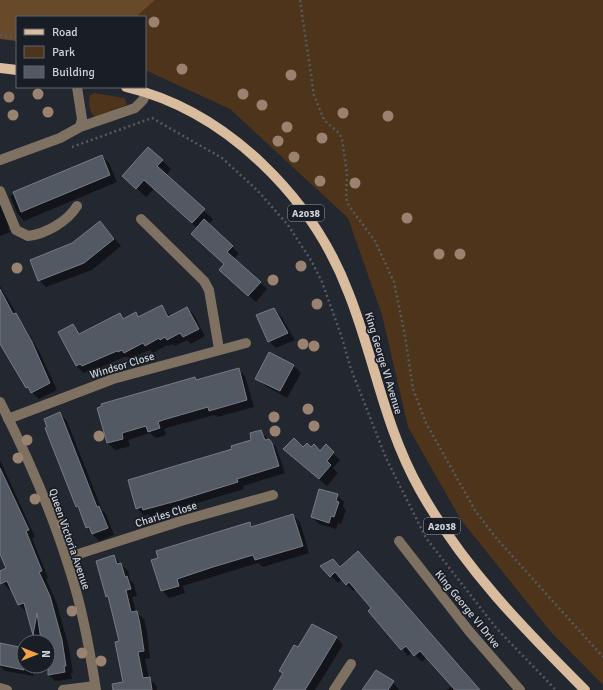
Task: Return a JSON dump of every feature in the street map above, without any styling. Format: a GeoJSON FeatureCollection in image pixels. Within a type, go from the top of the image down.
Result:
{"type":"FeatureCollection","features":[{"type":"Feature","properties":{"kind":"main road"},"geometry":{"type":"LineString","coordinates":[[0,68],[16,70]]}},
{"type":"Feature","properties":{"kind":"main road","name":"King George VI Avenue"},"geometry":{"type":"LineString","coordinates":[[129,88],[146,93],[188,112],[229,136],[270,172],[303,209],[334,258],[349,293],[388,420],[420,491],[467,562],[515,620],[585,690]]}},
{"type":"Feature","properties":{"kind":"street"},"geometry":{"type":"LineString","coordinates":[[77,88],[82,119],[80,127]]}},
{"type":"Feature","properties":{"kind":"street"},"geometry":{"type":"LineString","coordinates":[[0,160],[60,138],[80,127],[135,108],[143,100],[146,93]]}},
{"type":"Feature","properties":{"kind":"street"},"geometry":{"type":"LineString","coordinates":[[0,191],[16,230],[28,236],[58,224],[73,213],[77,206]]}},
{"type":"Feature","properties":{"kind":"street"},"geometry":{"type":"LineString","coordinates":[[141,219],[204,281],[209,290],[220,349]]}},
{"type":"Feature","properties":{"kind":"street","name":"Windsor Close"},"geometry":{"type":"LineString","coordinates":[[8,419],[113,379],[246,343]]}},
{"type":"Feature","properties":{"kind":"street","name":"Queen Victoria Avenue"},"geometry":{"type":"LineString","coordinates":[[0,402],[46,502],[66,558],[80,607],[96,688]]}},
{"type":"Feature","properties":{"kind":"street","name":"Charles Close"},"geometry":{"type":"LineString","coordinates":[[66,558],[181,521],[273,495]]}},
{"type":"Feature","properties":{"kind":"street","name":"King George VI Drive"},"geometry":{"type":"LineString","coordinates":[[399,541],[469,631],[520,690]]}},
{"type":"Feature","properties":{"kind":"street"},"geometry":{"type":"LineString","coordinates":[[334,690],[351,664]]}},
{"type":"Feature","properties":{"kind":"street"},"geometry":{"type":"LineString","coordinates":[[0,688],[7,690]]}},
{"type":"Feature","properties":{"kind":"street"},"geometry":{"type":"LineString","coordinates":[[63,690],[96,688]]}},
{"type":"Feature","properties":{"kind":"path"},"geometry":{"type":"LineString","coordinates":[[300,0],[314,95],[324,120],[339,133],[342,139],[347,173],[346,198],[349,206],[375,242],[394,282],[403,324],[413,389],[426,423],[476,512],[497,539],[603,657]]}},
{"type":"Feature","properties":{"kind":"path"},"geometry":{"type":"LineString","coordinates":[[0,35],[16,36]]}},
{"type":"Feature","properties":{"kind":"path"},"geometry":{"type":"LineString","coordinates":[[60,138],[65,150],[152,118],[222,158],[274,207],[312,262],[322,282],[341,335],[351,369],[383,450],[426,538],[497,629],[556,690]]}},
{"type":"Feature","properties":{"kind":"green space"},"geometry":{"type":"Polygon","coordinates":[[[155,0],[603,0],[603,685],[550,631],[461,520],[408,427],[382,315],[348,218],[230,109],[146,70],[146,16],[137,16],[155,0]]]}},
{"type":"Feature","properties":{"kind":"green space"},"geometry":{"type":"Polygon","coordinates":[[[95,93],[124,98],[126,105],[95,117],[90,110],[89,101],[90,95],[95,93]]]}},
{"type":"Feature","properties":{"kind":"shaded area"},"geometry":{"type":"Polygon","coordinates":[[[0,0],[155,0],[137,16],[16,16],[16,41],[0,39],[0,0]]]}},
{"type":"Feature","properties":{"kind":"building"},"geometry":{"type":"Polygon","coordinates":[[[148,147],[163,160],[157,166],[205,209],[192,223],[144,180],[136,189],[122,176],[148,147]]]}},
{"type":"Feature","properties":{"kind":"building"},"geometry":{"type":"Polygon","coordinates":[[[102,155],[110,175],[21,212],[13,192],[102,155]]]}},
{"type":"Feature","properties":{"kind":"building"},"geometry":{"type":"Polygon","coordinates":[[[204,219],[233,246],[227,252],[261,282],[248,296],[219,270],[224,264],[191,234],[204,219]]]}},
{"type":"Feature","properties":{"kind":"building"},"geometry":{"type":"Polygon","coordinates":[[[100,221],[114,239],[84,263],[38,281],[30,260],[72,243],[100,221]]]}},
{"type":"Feature","properties":{"kind":"building"},"geometry":{"type":"Polygon","coordinates":[[[0,289],[13,314],[16,313],[32,342],[50,383],[31,393],[28,387],[26,388],[0,344],[0,289]]]}},
{"type":"Feature","properties":{"kind":"building"},"geometry":{"type":"Polygon","coordinates":[[[162,305],[168,317],[187,307],[199,329],[183,337],[180,333],[167,340],[165,337],[160,340],[159,338],[145,346],[143,343],[124,353],[122,350],[117,351],[82,366],[80,364],[76,366],[58,332],[73,324],[79,334],[120,313],[123,319],[136,312],[138,317],[162,305]]]}},
{"type":"Feature","properties":{"kind":"building"},"geometry":{"type":"Polygon","coordinates":[[[274,308],[288,333],[268,342],[256,315],[274,308]]]}},
{"type":"Feature","properties":{"kind":"building"},"geometry":{"type":"Polygon","coordinates":[[[269,352],[294,365],[280,391],[255,379],[269,352]]]}},
{"type":"Feature","properties":{"kind":"building"},"geometry":{"type":"Polygon","coordinates":[[[239,368],[247,400],[209,411],[208,407],[163,420],[158,422],[160,428],[148,432],[146,426],[122,433],[123,439],[107,443],[97,408],[102,406],[101,404],[195,377],[196,380],[239,368]]]}},
{"type":"Feature","properties":{"kind":"building"},"geometry":{"type":"Polygon","coordinates":[[[60,412],[97,507],[99,506],[108,528],[92,534],[89,527],[86,528],[78,506],[76,507],[45,428],[47,427],[44,419],[60,412]]]}},
{"type":"Feature","properties":{"kind":"building"},"geometry":{"type":"Polygon","coordinates":[[[261,430],[265,440],[269,439],[272,443],[279,466],[237,479],[238,482],[180,500],[143,510],[142,507],[136,509],[128,480],[232,449],[231,446],[251,440],[250,433],[261,430]]]}},
{"type":"Feature","properties":{"kind":"building"},"geometry":{"type":"Polygon","coordinates":[[[294,438],[303,447],[307,443],[311,447],[314,444],[320,451],[326,444],[334,452],[327,461],[331,465],[319,479],[283,449],[294,438]]]}},
{"type":"Feature","properties":{"kind":"building"},"geometry":{"type":"Polygon","coordinates":[[[0,468],[29,530],[26,531],[42,571],[39,572],[50,596],[62,640],[66,666],[64,666],[65,672],[56,674],[56,634],[40,634],[37,613],[33,634],[24,603],[18,605],[7,581],[0,584],[0,571],[6,568],[0,554],[0,468]]]}},
{"type":"Feature","properties":{"kind":"building"},"geometry":{"type":"Polygon","coordinates":[[[319,489],[338,494],[336,501],[339,502],[334,517],[331,516],[329,523],[311,517],[319,489]]]}},
{"type":"Feature","properties":{"kind":"building"},"geometry":{"type":"Polygon","coordinates":[[[293,514],[303,546],[255,560],[253,555],[213,567],[177,579],[179,586],[161,591],[151,560],[158,558],[156,551],[250,522],[251,527],[293,514]]]}},
{"type":"Feature","properties":{"kind":"building"},"geometry":{"type":"Polygon","coordinates":[[[358,551],[480,690],[455,690],[420,651],[414,656],[406,646],[401,650],[368,611],[371,608],[349,582],[346,585],[335,572],[330,577],[320,566],[333,559],[340,567],[358,551]]]}},
{"type":"Feature","properties":{"kind":"building"},"geometry":{"type":"Polygon","coordinates":[[[114,555],[117,564],[121,563],[125,577],[127,576],[131,589],[126,590],[131,612],[137,611],[140,624],[144,651],[138,652],[143,678],[150,677],[152,690],[113,690],[112,684],[123,682],[115,642],[119,641],[108,596],[106,597],[96,561],[114,555]]]}},
{"type":"Feature","properties":{"kind":"building"},"geometry":{"type":"Polygon","coordinates":[[[312,624],[337,637],[305,690],[273,690],[283,673],[279,671],[294,645],[298,647],[312,624]]]}},
{"type":"Feature","properties":{"kind":"building"},"geometry":{"type":"Polygon","coordinates":[[[0,643],[16,646],[16,668],[0,665],[0,643]]]}},
{"type":"Feature","properties":{"kind":"building"},"geometry":{"type":"Polygon","coordinates":[[[376,670],[394,681],[388,690],[362,690],[376,670]]]}}]}
